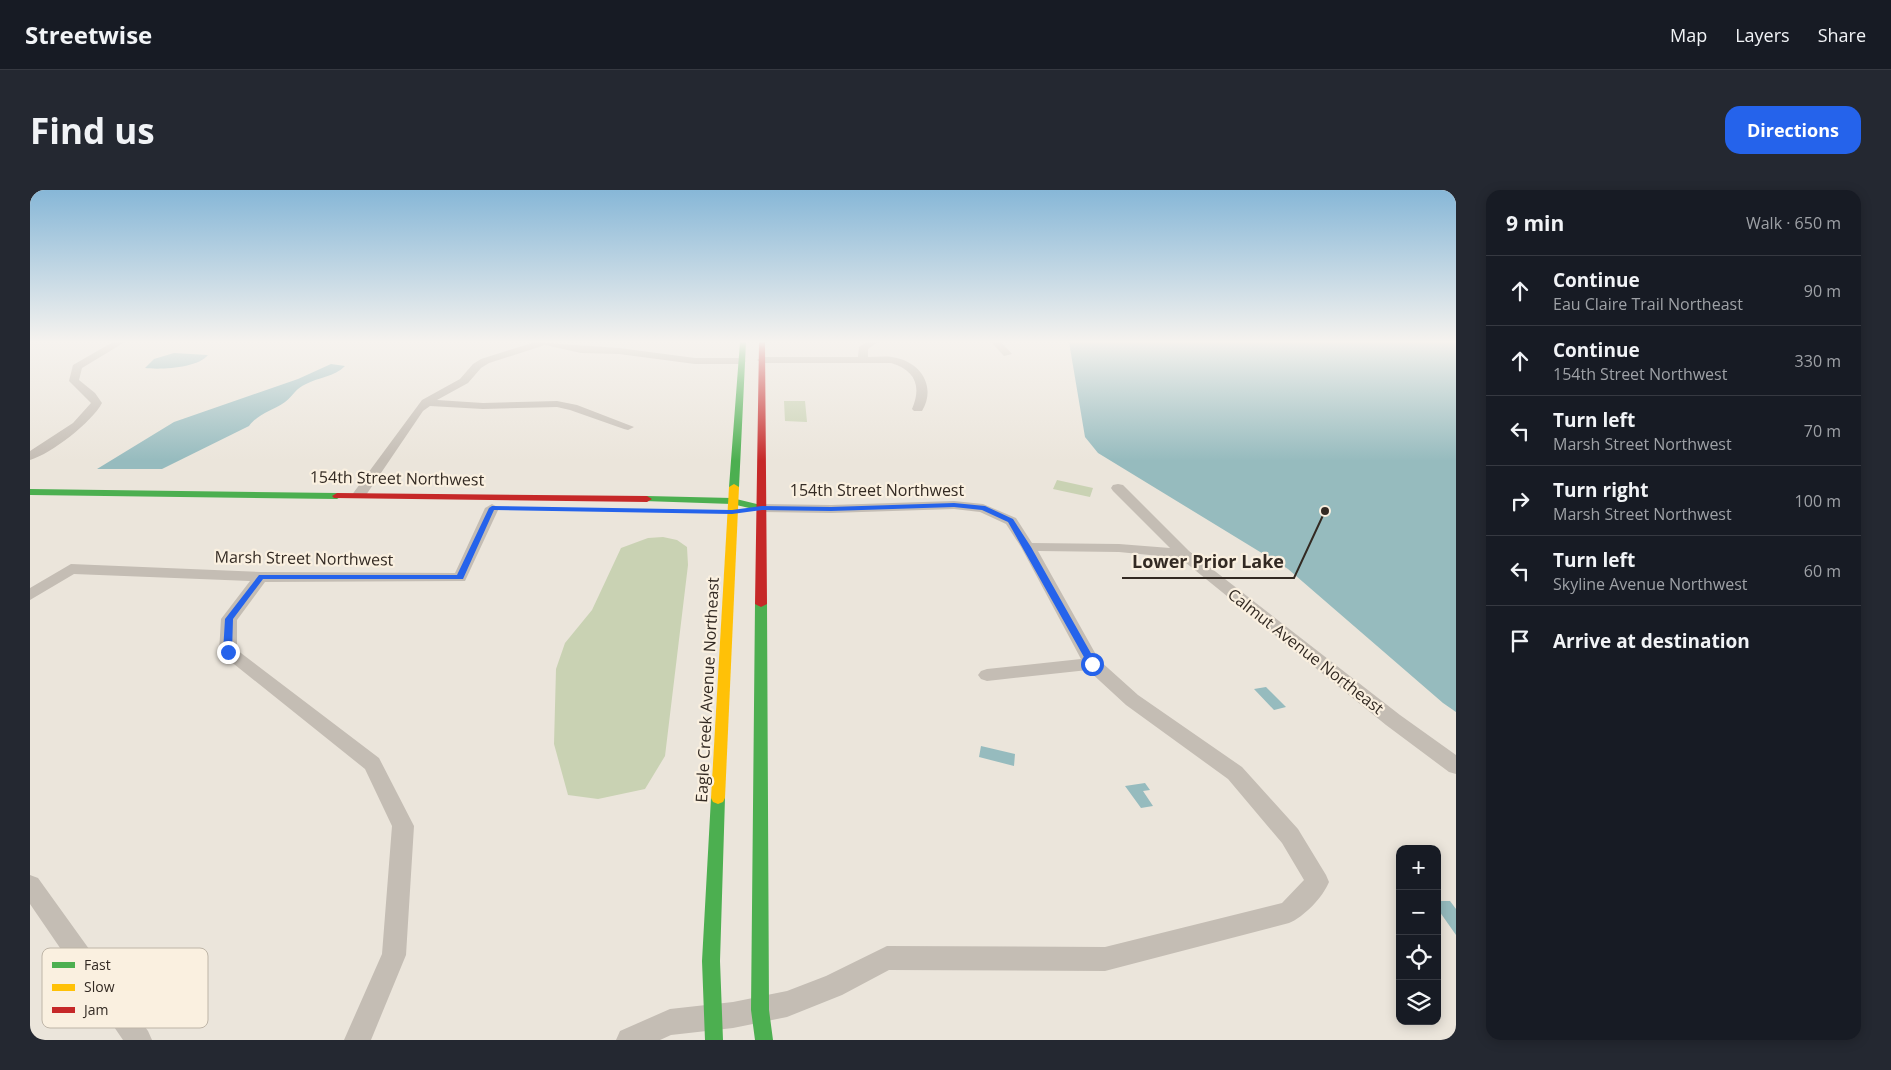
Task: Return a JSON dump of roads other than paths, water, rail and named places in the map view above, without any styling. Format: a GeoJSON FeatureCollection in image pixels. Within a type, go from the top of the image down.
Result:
{"type":"FeatureCollection","features":[{"type":"Feature","properties":{"kind":"main road","name":"Eagle Creek Avenue Northeast"},"geometry":{"type":"LineString","coordinates":[[720,1024],[711,961],[732,507],[740,382]]}},
{"type":"Feature","properties":{"kind":"main road"},"geometry":{"type":"LineString","coordinates":[[762,382],[760,1010],[764,1040]]}},
{"type":"Feature","properties":{"kind":"main road","name":"154th Street Northwest"},"geometry":{"type":"LineString","coordinates":[[30,492],[359,495],[762,508]]}},
{"type":"Feature","properties":{"kind":"main road","name":"154th Street Northwest"},"geometry":{"type":"LineString","coordinates":[[30,502],[492,508],[732,507]]}},
{"type":"Feature","properties":{"kind":"street"},"geometry":{"type":"LineString","coordinates":[[30,456],[95,410],[97,403],[91,395],[75,382]]}},
{"type":"Feature","properties":{"kind":"street"},"geometry":{"type":"LineString","coordinates":[[359,495],[426,402],[463,382]]}},
{"type":"Feature","properties":{"kind":"street"},"geometry":{"type":"LineString","coordinates":[[918,409],[924,394],[919,382]]}},
{"type":"Feature","properties":{"kind":"street"},"geometry":{"type":"LineString","coordinates":[[426,402],[483,406],[557,404],[573,406],[628,427]]}},
{"type":"Feature","properties":{"kind":"street","name":"Calmut Avenue Northeast"},"geometry":{"type":"LineString","coordinates":[[1118,488],[1184,554],[1392,720],[1456,766]]}},
{"type":"Feature","properties":{"kind":"street","name":"154th Street Northwest"},"geometry":{"type":"LineString","coordinates":[[760,1010],[787,1004],[833,986],[887,958],[1105,959],[1289,912],[1318,882],[1290,836],[1235,773],[1132,700],[1092,664],[1028,547],[1010,521],[983,508],[954,505],[831,509],[762,508]]}},
{"type":"Feature","properties":{"kind":"street","name":"Marsh Street Northwest"},"geometry":{"type":"LineString","coordinates":[[30,595],[71,569],[261,577],[460,578],[492,508]]}},
{"type":"Feature","properties":{"kind":"street"},"geometry":{"type":"LineString","coordinates":[[1028,547],[1119,548],[1184,554]]}},
{"type":"Feature","properties":{"kind":"street"},"geometry":{"type":"LineString","coordinates":[[261,577],[229,619],[228,652],[372,764],[403,826],[394,955],[357,1040]]}},
{"type":"Feature","properties":{"kind":"street"},"geometry":{"type":"LineString","coordinates":[[987,675],[1092,664]]}},
{"type":"Feature","properties":{"kind":"street"},"geometry":{"type":"LineString","coordinates":[[30,885],[74,948]]}},
{"type":"Feature","properties":{"kind":"street"},"geometry":{"type":"LineString","coordinates":[[629,1040],[670,1022],[720,1024],[760,1010]]}},
{"type":"Feature","properties":{"kind":"street"},"geometry":{"type":"LineString","coordinates":[[131,1028],[139,1040]]}},
{"type":"Feature","properties":{"kind":"water"},"geometry":{"type":"Polygon","coordinates":[[[290,382],[312,382],[297,390],[285,402],[261,415],[249,426],[162,469],[97,469],[174,422],[290,382]]]}},
{"type":"Feature","properties":{"kind":"water"},"geometry":{"type":"Polygon","coordinates":[[[1076,382],[1456,382],[1456,712],[1443,703],[1288,569],[1098,453],[1085,437],[1076,382]]]}},
{"type":"Feature","properties":{"kind":"water"},"geometry":{"type":"Polygon","coordinates":[[[1266,687],[1286,707],[1274,710],[1254,689],[1266,687]]]}},
{"type":"Feature","properties":{"kind":"water"},"geometry":{"type":"Polygon","coordinates":[[[981,746],[1015,754],[1014,766],[979,757],[981,746]]]}},
{"type":"Feature","properties":{"kind":"water"},"geometry":{"type":"Polygon","coordinates":[[[1145,783],[1150,790],[1143,791],[1153,806],[1141,808],[1125,786],[1145,783]]]}},
{"type":"Feature","properties":{"kind":"water"},"geometry":{"type":"Polygon","coordinates":[[[1441,901],[1450,901],[1456,909],[1456,935],[1441,914],[1441,901]]]}},
{"type":"Feature","properties":{"kind":"place","name":"Lower Prior Lake"},"geometry":{"type":"Point","coordinates":[1325,511]}}]}
